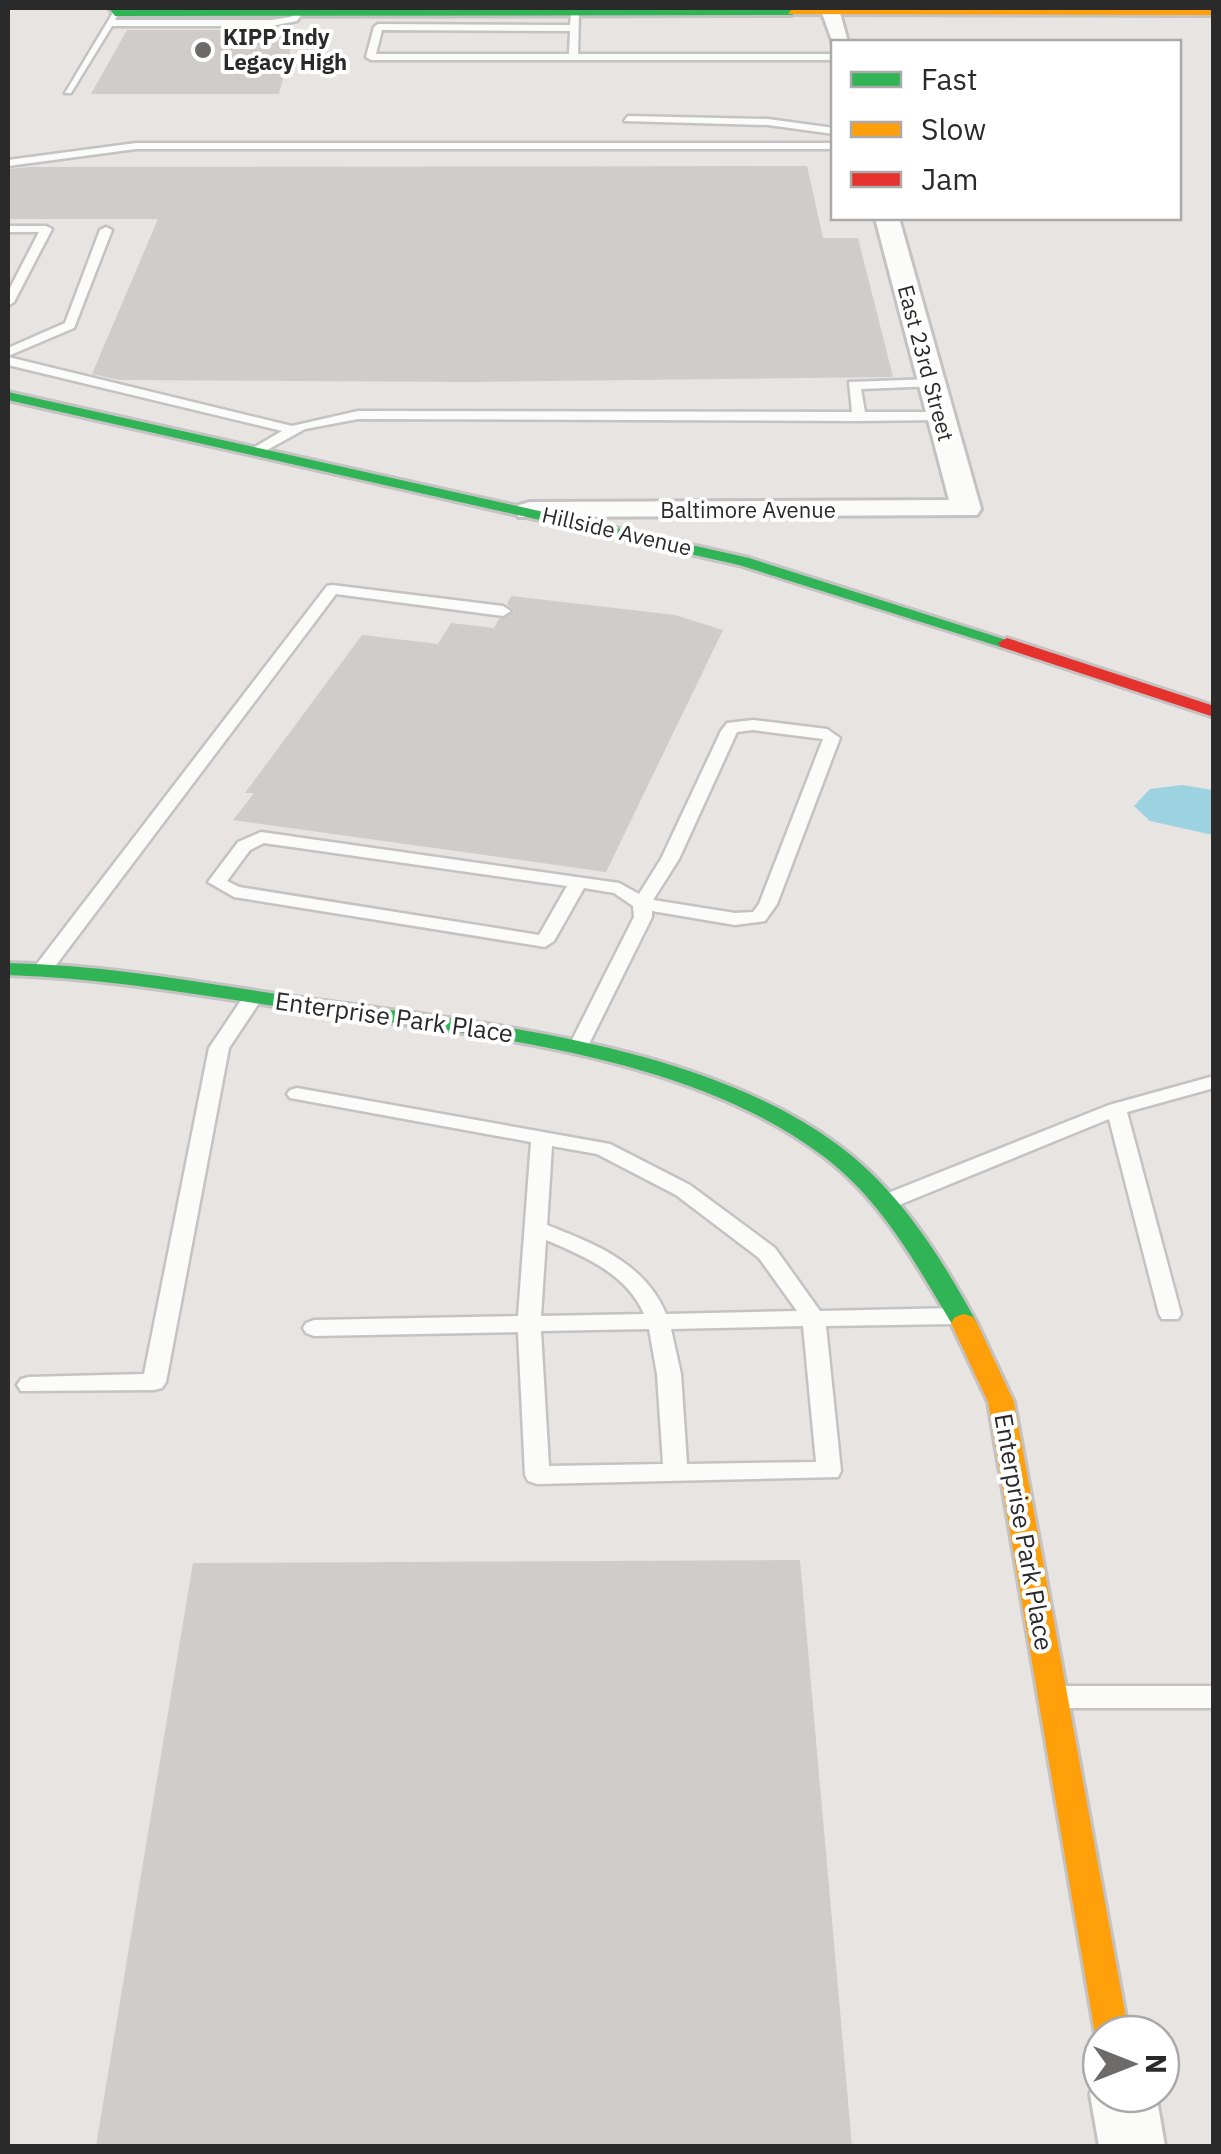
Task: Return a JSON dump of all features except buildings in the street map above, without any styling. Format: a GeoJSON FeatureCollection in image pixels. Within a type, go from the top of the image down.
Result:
{"type":"FeatureCollection","features":[{"type":"Feature","properties":{"kind":"street"},"geometry":{"type":"LineString","coordinates":[[112,14],[298,14],[379,20],[410,11],[574,21],[658,10],[1214,12]]}},
{"type":"Feature","properties":{"kind":"street"},"geometry":{"type":"LineString","coordinates":[[832,13],[839,40]]}},
{"type":"Feature","properties":{"kind":"street","name":"East 23rd Street"},"geometry":{"type":"LineString","coordinates":[[888,220],[966,509]]}},
{"type":"Feature","properties":{"kind":"street","name":"Hillside Avenue"},"geometry":{"type":"LineString","coordinates":[[8,396],[530,511],[776,570],[1214,712]]}},
{"type":"Feature","properties":{"kind":"street","name":"Baltimore Avenue"},"geometry":{"type":"LineString","coordinates":[[530,511],[966,509]]}},
{"type":"Feature","properties":{"kind":"street","name":"Enterprise Park Place"},"geometry":{"type":"LineString","coordinates":[[8,970],[44,969],[518,1033],[579,1046],[724,1094],[807,1134],[870,1184],[923,1250],[963,1316],[1002,1402],[1108,2014]]}},
{"type":"Feature","properties":{"kind":"street"},"geometry":{"type":"LineString","coordinates":[[1126,2114],[1132,2146]]}},
{"type":"Feature","properties":{"kind":"lane"},"geometry":{"type":"LineString","coordinates":[[68,92],[112,14]]}},
{"type":"Feature","properties":{"kind":"lane"},"geometry":{"type":"LineString","coordinates":[[573,58],[574,21],[379,20],[371,57],[573,58],[831,58]]}},
{"type":"Feature","properties":{"kind":"lane"},"geometry":{"type":"LineString","coordinates":[[628,119],[768,122],[831,131]]}},
{"type":"Feature","properties":{"kind":"lane"},"geometry":{"type":"LineString","coordinates":[[8,163],[54,160],[136,146],[831,146]]}},
{"type":"Feature","properties":{"kind":"lane"},"geometry":{"type":"LineString","coordinates":[[8,229],[46,229],[8,302]]}},
{"type":"Feature","properties":{"kind":"lane"},"geometry":{"type":"LineString","coordinates":[[8,351],[70,325],[106,230]]}},
{"type":"Feature","properties":{"kind":"lane"},"geometry":{"type":"LineString","coordinates":[[8,361],[293,430]]}},
{"type":"Feature","properties":{"kind":"lane"},"geometry":{"type":"LineString","coordinates":[[859,417],[854,385],[932,383]]}},
{"type":"Feature","properties":{"kind":"lane"},"geometry":{"type":"LineString","coordinates":[[258,451],[293,430],[358,414],[941,416]]}},
{"type":"Feature","properties":{"kind":"lane"},"geometry":{"type":"LineString","coordinates":[[44,969],[332,589],[503,611]]}},
{"type":"Feature","properties":{"kind":"lane"},"geometry":{"type":"LineString","coordinates":[[578,882],[545,942],[234,892],[217,882],[244,846],[261,837],[578,882],[619,888],[642,904],[735,919],[758,917],[768,904],[832,738],[827,734],[734,726],[670,859],[642,904],[643,917],[579,1046]]}},
{"type":"Feature","properties":{"kind":"lane"},"geometry":{"type":"LineString","coordinates":[[29,1385],[154,1382],[219,1048],[253,997]]}},
{"type":"Feature","properties":{"kind":"lane"},"geometry":{"type":"LineString","coordinates":[[884,1202],[1116,1108],[1214,1082]]}},
{"type":"Feature","properties":{"kind":"lane"},"geometry":{"type":"LineString","coordinates":[[297,1094],[542,1138],[603,1150],[683,1190],[766,1253],[814,1319],[829,1471],[537,1475],[528,1324],[542,1138]]}},
{"type":"Feature","properties":{"kind":"lane"},"geometry":{"type":"LineString","coordinates":[[1116,1108],[1170,1314]]}},
{"type":"Feature","properties":{"kind":"lane"},"geometry":{"type":"LineString","coordinates":[[535,1228],[594,1252],[638,1284],[661,1322],[676,1474]]}},
{"type":"Feature","properties":{"kind":"lane"},"geometry":{"type":"LineString","coordinates":[[314,1328],[963,1316]]}},
{"type":"Feature","properties":{"kind":"lane"},"geometry":{"type":"LineString","coordinates":[[1053,1697],[1214,1698]]}},
{"type":"Feature","properties":{"kind":"water"},"geometry":{"type":"Polygon","coordinates":[[[1182,785],[1213,790],[1213,835],[1150,821],[1134,806],[1150,789],[1182,785]]]}},
{"type":"Feature","properties":{"kind":"traffic: fast"},"geometry":{"type":"LineString","coordinates":[[114,8],[115,13],[792,12]]}},
{"type":"Feature","properties":{"kind":"traffic: fast"},"geometry":{"type":"LineString","coordinates":[[8,396],[743,561],[1007,643]]}},
{"type":"Feature","properties":{"kind":"traffic: fast"},"geometry":{"type":"LineString","coordinates":[[8,969],[121,977],[470,1027],[576,1048],[679,1077],[774,1116],[843,1160],[911,1236],[964,1323]]}},
{"type":"Feature","properties":{"kind":"traffic: slow"},"geometry":{"type":"LineString","coordinates":[[792,12],[1214,12]]}},
{"type":"Feature","properties":{"kind":"traffic: slow"},"geometry":{"type":"LineString","coordinates":[[964,1323],[1001,1402],[1108,2014]]}},
{"type":"Feature","properties":{"kind":"traffic: jam"},"geometry":{"type":"LineString","coordinates":[[1007,643],[1214,712]]}},
{"type":"Feature","properties":{"kind":"place","name":"KIPP Indy Legacy High"},"geometry":{"type":"Point","coordinates":[203,50]}}]}
